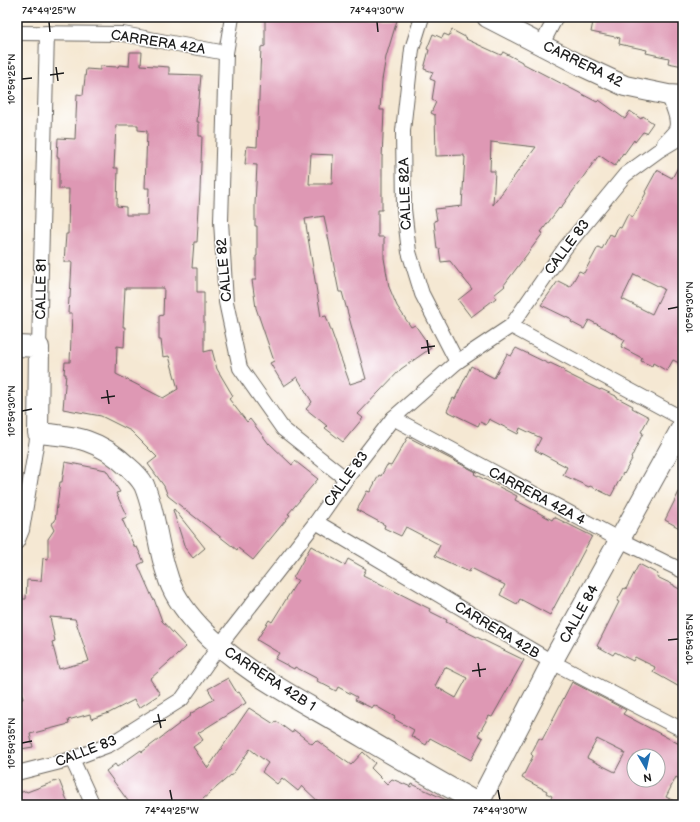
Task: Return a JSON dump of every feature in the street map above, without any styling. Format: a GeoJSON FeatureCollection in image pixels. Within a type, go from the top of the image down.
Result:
{"type":"FeatureCollection","features":[{"type":"Feature","properties":{"kind":"street","name":"CALLE 82"},"geometry":{"type":"LineString","coordinates":[[232,17],[226,53],[220,221],[226,302],[240,368],[283,429],[346,479]]}},
{"type":"Feature","properties":{"kind":"street","name":"CALLE 82A"},"geometry":{"type":"LineString","coordinates":[[422,17],[412,49],[404,131],[404,209],[409,252],[422,294],[457,362]]}},
{"type":"Feature","properties":{"kind":"street","name":"CARRERA 42"},"geometry":{"type":"LineString","coordinates":[[487,17],[542,44],[584,67],[625,86],[676,96]]}},
{"type":"Feature","properties":{"kind":"street"},"geometry":{"type":"LineString","coordinates":[[542,44],[556,17]]}},
{"type":"Feature","properties":{"kind":"street","name":"CARRERA 42A"},"geometry":{"type":"LineString","coordinates":[[17,33],[123,34],[226,53]]}},
{"type":"Feature","properties":{"kind":"street","name":"CALLE 81"},"geometry":{"type":"LineString","coordinates":[[17,542],[22,530],[38,433],[47,33]]}},
{"type":"Feature","properties":{"kind":"street","name":"CALLE 83"},"geometry":{"type":"LineString","coordinates":[[658,151],[676,130],[676,96]]}},
{"type":"Feature","properties":{"kind":"street","name":"CALLE 83"},"geometry":{"type":"LineString","coordinates":[[17,773],[72,759],[108,745],[182,699],[219,646],[316,522],[346,479],[393,418],[457,362],[511,326],[565,248],[625,175],[658,151],[683,136]]}},
{"type":"Feature","properties":{"kind":"street"},"geometry":{"type":"LineString","coordinates":[[511,326],[683,419]]}},
{"type":"Feature","properties":{"kind":"street"},"geometry":{"type":"LineString","coordinates":[[17,346],[39,347]]}},
{"type":"Feature","properties":{"kind":"street","name":"CARRERA 42A 4"},"geometry":{"type":"LineString","coordinates":[[393,418],[620,540],[683,571]]}},
{"type":"Feature","properties":{"kind":"street","name":"CALLE 84"},"geometry":{"type":"LineString","coordinates":[[479,805],[552,662],[683,424]]}},
{"type":"Feature","properties":{"kind":"street","name":"CARRERA 42B 1"},"geometry":{"type":"LineString","coordinates":[[38,433],[65,435],[88,441],[108,450],[135,473],[144,485],[152,511],[167,575],[174,590],[198,626],[219,646],[254,672],[479,805]]}},
{"type":"Feature","properties":{"kind":"street","name":"CARRERA 42B"},"geometry":{"type":"LineString","coordinates":[[316,522],[552,662],[683,730]]}},
{"type":"Feature","properties":{"kind":"street"},"geometry":{"type":"LineString","coordinates":[[72,759],[93,805]]}},
{"type":"Feature","properties":{"kind":"building"},"geometry":{"type":"Polygon","coordinates":[[[265,17],[398,17],[386,57],[382,80],[380,110],[384,110],[382,210],[378,210],[378,237],[384,237],[384,258],[389,287],[397,306],[411,327],[415,325],[431,348],[401,369],[358,414],[363,418],[343,442],[325,428],[327,426],[306,409],[312,402],[297,377],[284,386],[270,363],[274,361],[256,308],[252,280],[256,280],[257,226],[255,226],[255,204],[257,165],[245,164],[247,146],[257,147],[261,47],[265,46],[265,17]],[[311,154],[309,184],[332,184],[333,155],[311,154]],[[324,216],[305,219],[321,317],[326,316],[350,384],[366,379],[342,292],[339,292],[324,216]]]}},
{"type":"Feature","properties":{"kind":"building"},"geometry":{"type":"Polygon","coordinates":[[[594,17],[683,17],[683,66],[668,63],[669,58],[646,53],[647,50],[619,44],[620,38],[591,32],[594,17]]]}},
{"type":"Feature","properties":{"kind":"building"},"geometry":{"type":"Polygon","coordinates":[[[452,30],[467,38],[466,39],[501,55],[503,52],[597,102],[599,100],[625,119],[630,111],[641,119],[643,116],[653,123],[646,133],[643,132],[635,142],[634,140],[624,154],[623,153],[615,166],[599,155],[560,209],[559,208],[541,232],[543,233],[504,285],[505,286],[494,295],[496,298],[471,317],[458,300],[472,289],[450,261],[441,262],[439,248],[437,249],[434,221],[437,220],[435,209],[462,206],[465,157],[464,155],[436,156],[435,115],[431,113],[436,102],[432,100],[435,81],[430,79],[433,72],[424,69],[429,50],[427,49],[433,34],[442,38],[444,34],[449,36],[452,30]],[[491,142],[490,171],[495,171],[493,205],[536,147],[491,142]]]}},
{"type":"Feature","properties":{"kind":"building"},"geometry":{"type":"Polygon","coordinates":[[[130,52],[142,52],[141,65],[169,67],[169,74],[201,75],[197,122],[199,122],[199,136],[202,136],[200,191],[197,242],[194,242],[192,268],[197,268],[197,292],[204,292],[204,352],[212,350],[217,369],[233,396],[229,399],[247,422],[250,419],[269,444],[292,465],[295,461],[318,479],[288,514],[290,515],[253,560],[238,548],[237,550],[168,496],[164,486],[148,464],[157,457],[131,431],[101,416],[63,409],[66,374],[64,374],[65,362],[70,362],[72,313],[68,313],[72,262],[64,262],[66,234],[68,234],[69,189],[59,189],[59,157],[57,157],[58,138],[75,139],[77,94],[83,95],[86,69],[100,70],[100,66],[129,66],[130,52]],[[116,125],[114,168],[118,168],[117,206],[126,207],[126,215],[148,215],[149,188],[145,188],[147,131],[138,130],[138,125],[116,125]],[[125,288],[123,327],[125,327],[124,347],[117,346],[116,374],[163,398],[178,389],[169,356],[163,357],[161,340],[159,340],[159,316],[163,315],[164,288],[125,288]]]}},
{"type":"Feature","properties":{"kind":"building"},"geometry":{"type":"Polygon","coordinates":[[[683,159],[683,365],[673,360],[667,371],[653,363],[652,366],[641,361],[642,358],[621,347],[625,340],[589,320],[584,329],[571,322],[572,320],[541,305],[558,281],[570,287],[579,271],[584,273],[598,247],[602,249],[610,234],[614,236],[618,227],[621,228],[628,214],[633,217],[657,170],[672,178],[683,159]],[[634,274],[622,299],[652,314],[664,289],[634,274]]]}},
{"type":"Feature","properties":{"kind":"building"},"geometry":{"type":"Polygon","coordinates":[[[516,348],[565,370],[564,372],[600,390],[601,389],[616,396],[633,406],[632,408],[649,417],[641,432],[643,433],[631,458],[632,459],[611,496],[563,475],[567,467],[535,450],[541,438],[520,428],[518,434],[489,419],[486,425],[480,422],[478,426],[447,411],[453,398],[455,399],[471,366],[494,378],[507,354],[511,356],[516,348]]]}},
{"type":"Feature","properties":{"kind":"building"},"geometry":{"type":"Polygon","coordinates":[[[408,437],[476,472],[474,474],[517,496],[515,500],[552,520],[554,517],[592,536],[550,615],[520,599],[517,604],[500,595],[505,585],[471,568],[469,572],[435,556],[440,545],[406,527],[401,536],[384,528],[385,525],[357,510],[367,491],[370,492],[379,475],[381,476],[387,465],[391,466],[408,437]]]}},
{"type":"Feature","properties":{"kind":"building"},"geometry":{"type":"Polygon","coordinates":[[[65,462],[106,470],[120,492],[116,493],[127,517],[122,519],[135,548],[137,547],[144,562],[138,565],[154,599],[162,621],[186,647],[150,679],[160,694],[139,708],[134,700],[109,713],[91,719],[90,714],[68,720],[69,724],[30,734],[33,747],[21,749],[17,732],[17,700],[23,699],[17,673],[17,599],[26,599],[27,580],[41,581],[43,558],[48,559],[48,539],[54,530],[51,524],[55,521],[60,482],[62,482],[65,462]],[[50,617],[55,641],[52,642],[59,669],[89,661],[75,619],[50,617]]]}},
{"type":"Feature","properties":{"kind":"building"},"geometry":{"type":"Polygon","coordinates":[[[683,484],[683,530],[665,520],[683,484]]]}},
{"type":"Feature","properties":{"kind":"building"},"geometry":{"type":"Polygon","coordinates":[[[174,509],[205,548],[193,558],[185,548],[173,510],[174,509]]]}},
{"type":"Feature","properties":{"kind":"building"},"geometry":{"type":"Polygon","coordinates":[[[311,546],[345,565],[348,559],[366,569],[363,575],[430,609],[429,611],[447,620],[446,622],[524,660],[492,717],[489,716],[478,735],[483,738],[471,760],[430,738],[426,745],[411,736],[414,730],[394,719],[395,717],[374,705],[372,708],[355,700],[357,697],[338,687],[336,691],[317,681],[318,679],[275,659],[279,653],[257,640],[269,620],[272,622],[298,580],[293,578],[311,546]],[[445,667],[435,686],[456,698],[467,678],[445,667]]]}},
{"type":"Feature","properties":{"kind":"building"},"geometry":{"type":"Polygon","coordinates":[[[639,564],[658,574],[657,577],[683,591],[683,689],[653,672],[655,667],[635,657],[633,661],[615,652],[613,655],[597,646],[619,602],[617,601],[624,588],[626,589],[639,564]]]}},
{"type":"Feature","properties":{"kind":"building"},"geometry":{"type":"Polygon","coordinates":[[[228,678],[237,693],[239,692],[246,703],[198,733],[203,740],[193,747],[208,768],[249,708],[274,724],[276,721],[292,733],[294,730],[312,744],[316,740],[351,765],[363,752],[375,763],[371,768],[387,784],[392,779],[411,787],[412,784],[457,805],[322,805],[302,786],[298,791],[282,778],[277,784],[262,772],[268,763],[250,749],[232,775],[196,805],[131,805],[106,771],[115,764],[117,767],[141,750],[142,752],[191,715],[190,714],[214,699],[208,689],[228,678]]]}},
{"type":"Feature","properties":{"kind":"building"},"geometry":{"type":"Polygon","coordinates":[[[572,682],[626,710],[623,714],[683,746],[683,781],[676,777],[666,797],[682,805],[548,805],[552,796],[546,793],[547,791],[522,778],[533,756],[531,754],[539,738],[542,740],[572,682]],[[597,739],[587,758],[615,772],[625,753],[597,739]]]}},
{"type":"Feature","properties":{"kind":"building"},"geometry":{"type":"Polygon","coordinates":[[[59,780],[69,805],[17,805],[17,793],[27,792],[59,780]]]}}]}
